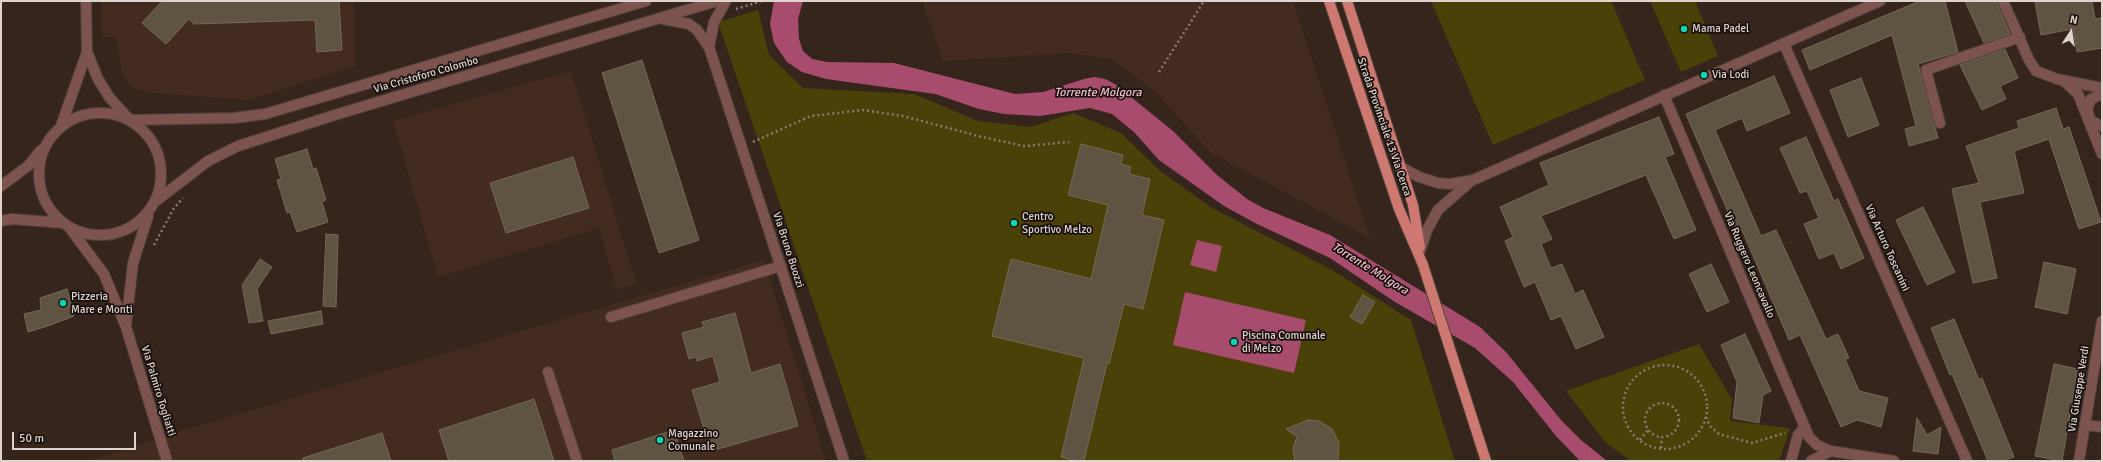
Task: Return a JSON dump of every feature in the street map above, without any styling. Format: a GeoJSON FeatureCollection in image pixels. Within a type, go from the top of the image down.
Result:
{"type":"FeatureCollection","features":[{"type":"Feature","properties":{"kind":"main road","name":"Strada Provinciale 13 Via Cerca"},"geometry":{"type":"LineString","coordinates":[[1329,1],[1399,209],[1421,258],[1486,461]]}},
{"type":"Feature","properties":{"kind":"main road","name":"Strada Provinciale 13 Via Cerca"},"geometry":{"type":"LineString","coordinates":[[1347,1],[1399,166],[1413,205],[1421,258]]}},
{"type":"Feature","properties":{"kind":"street"},"geometry":{"type":"LineString","coordinates":[[1,186],[28,166],[61,126],[87,52],[86,1]]}},
{"type":"Feature","properties":{"kind":"street","name":"Via Cristoforo Colombo"},"geometry":{"type":"LineString","coordinates":[[130,120],[234,118],[265,114],[646,1]]}},
{"type":"Feature","properties":{"kind":"street","name":"Via Cristoforo Colombo"},"geometry":{"type":"LineString","coordinates":[[156,201],[208,161],[238,146],[331,116],[717,1]]}},
{"type":"Feature","properties":{"kind":"street","name":"Via Bruno Buozzi"},"geometry":{"type":"LineString","coordinates":[[710,47],[714,22],[726,1]]}},
{"type":"Feature","properties":{"kind":"street"},"geometry":{"type":"LineString","coordinates":[[1399,166],[1419,177],[1438,183],[1450,184],[1473,180],[1880,1]]}},
{"type":"Feature","properties":{"kind":"street"},"geometry":{"type":"LineString","coordinates":[[2003,1],[2029,60],[2036,71],[2063,80],[2084,83],[2102,88]]}},
{"type":"Feature","properties":{"kind":"street","name":"Via Bruno Buozzi"},"geometry":{"type":"LineString","coordinates":[[661,18],[690,24],[698,30],[710,47],[844,461]]}},
{"type":"Feature","properties":{"kind":"street"},"geometry":{"type":"LineString","coordinates":[[1940,122],[1926,70],[2020,37]]}},
{"type":"Feature","properties":{"kind":"street","name":"Via Arturo Toscanini"},"geometry":{"type":"LineString","coordinates":[[1784,44],[1967,461]]}},
{"type":"Feature","properties":{"kind":"street"},"geometry":{"type":"LineString","coordinates":[[46,144],[40,161],[38,178],[42,196],[51,211],[66,225],[85,234],[104,236],[121,232],[137,223],[150,211],[156,201],[161,183],[159,159],[156,147],[145,132],[130,120],[109,97],[98,79],[87,52]]}},
{"type":"Feature","properties":{"kind":"street"},"geometry":{"type":"LineString","coordinates":[[2063,80],[2075,90],[2088,116],[2102,154]]}},
{"type":"Feature","properties":{"kind":"street"},"geometry":{"type":"LineString","coordinates":[[2102,94],[2093,97],[2089,102],[2087,109],[2088,116],[2093,123],[2102,126]]}},
{"type":"Feature","properties":{"kind":"street","name":"Via Ruggero Leoncavallo"},"geometry":{"type":"LineString","coordinates":[[1664,95],[1809,437],[1814,442],[1831,450]]}},
{"type":"Feature","properties":{"kind":"street"},"geometry":{"type":"LineString","coordinates":[[61,126],[77,117],[95,113],[113,114],[130,120]]}},
{"type":"Feature","properties":{"kind":"street"},"geometry":{"type":"LineString","coordinates":[[1421,258],[1427,230],[1438,210],[1473,180]]}},
{"type":"Feature","properties":{"kind":"street","name":"Via Palmiro Togliatti"},"geometry":{"type":"LineString","coordinates":[[126,327],[133,263],[144,225],[150,211]]}},
{"type":"Feature","properties":{"kind":"street"},"geometry":{"type":"LineString","coordinates":[[1,221],[12,219],[66,225]]}},
{"type":"Feature","properties":{"kind":"street","name":"Via Palmiro Togliatti"},"geometry":{"type":"LineString","coordinates":[[66,225],[104,274],[126,327],[167,461]]}},
{"type":"Feature","properties":{"kind":"street"},"geometry":{"type":"LineString","coordinates":[[611,317],[781,266]]}},
{"type":"Feature","properties":{"kind":"street","name":"Via Giuseppe Verdi"},"geometry":{"type":"LineString","coordinates":[[2079,461],[2102,321]]}},
{"type":"Feature","properties":{"kind":"street"},"geometry":{"type":"LineString","coordinates":[[548,372],[577,461]]}},
{"type":"Feature","properties":{"kind":"street"},"geometry":{"type":"LineString","coordinates":[[2085,425],[2102,427]]}},
{"type":"Feature","properties":{"kind":"street"},"geometry":{"type":"LineString","coordinates":[[1791,461],[1798,435],[1805,427]]}},
{"type":"Feature","properties":{"kind":"street"},"geometry":{"type":"LineString","coordinates":[[1811,461],[1831,450],[1894,461]]}},
{"type":"Feature","properties":{"kind":"path"},"geometry":{"type":"LineString","coordinates":[[729,12],[762,1]]}},
{"type":"Feature","properties":{"kind":"path"},"geometry":{"type":"LineString","coordinates":[[1159,72],[1204,1]]}},
{"type":"Feature","properties":{"kind":"path"},"geometry":{"type":"LineString","coordinates":[[742,148],[811,116],[863,110],[903,116],[982,137],[1024,146],[1070,142]]}},
{"type":"Feature","properties":{"kind":"path"},"geometry":{"type":"LineString","coordinates":[[151,251],[174,208],[184,197]]}},
{"type":"Feature","properties":{"kind":"path"},"geometry":{"type":"LineString","coordinates":[[1676,366],[1690,374],[1704,390],[1707,403],[1706,416],[1701,428],[1692,438],[1677,447],[1661,448],[1646,444],[1640,440],[1628,426],[1624,402],[1632,382],[1641,373],[1649,368],[1676,366]]}},
{"type":"Feature","properties":{"kind":"path"},"geometry":{"type":"LineString","coordinates":[[1661,402],[1670,404],[1678,412],[1679,424],[1674,433],[1662,437],[1654,435],[1648,430],[1645,418],[1651,406],[1661,402]]}},
{"type":"Feature","properties":{"kind":"path"},"geometry":{"type":"LineString","coordinates":[[1706,416],[1714,431],[1726,437],[1752,443],[1805,427]]}},
{"type":"Feature","properties":{"kind":"path"},"geometry":{"type":"LineString","coordinates":[[1640,440],[1648,430]]}},
{"type":"Feature","properties":{"kind":"path"},"geometry":{"type":"LineString","coordinates":[[1661,448],[1662,437]]}},
{"type":"Feature","properties":{"kind":"shaded area"},"geometry":{"type":"Polygon","coordinates":[[[101,1],[354,1],[355,66],[248,100],[152,93],[135,89],[122,76],[117,37],[102,37],[101,1]]]}},
{"type":"Feature","properties":{"kind":"shaded area"},"geometry":{"type":"Polygon","coordinates":[[[922,1],[1293,1],[1370,238],[1210,152],[1156,92],[1112,59],[1069,53],[943,61],[922,1]]]}},
{"type":"Feature","properties":{"kind":"shaded area"},"geometry":{"type":"Polygon","coordinates":[[[1431,1],[1611,1],[1645,80],[1493,145],[1431,1]]]}},
{"type":"Feature","properties":{"kind":"shaded area","name":"Mama Padel"},"geometry":{"type":"Polygon","coordinates":[[[1650,1],[1695,1],[1718,56],[1681,72],[1650,1]]]}},
{"type":"Feature","properties":{"kind":"shaded area","name":"Centro Sportivo Melzo"},"geometry":{"type":"Polygon","coordinates":[[[758,10],[769,55],[803,88],[914,94],[978,121],[1031,127],[1073,113],[1121,133],[1159,170],[1212,208],[1332,270],[1411,320],[1455,461],[867,461],[718,22],[758,10]]]}},
{"type":"Feature","properties":{"kind":"shaded area"},"geometry":{"type":"Polygon","coordinates":[[[571,71],[636,283],[617,290],[599,228],[438,277],[393,121],[571,71]]]}},
{"type":"Feature","properties":{"kind":"shaded area"},"geometry":{"type":"Polygon","coordinates":[[[764,260],[826,461],[91,461],[184,430],[764,260]]]}},
{"type":"Feature","properties":{"kind":"shaded area"},"geometry":{"type":"Polygon","coordinates":[[[1699,344],[1732,399],[1730,421],[1790,428],[1779,461],[1631,461],[1605,442],[1566,391],[1699,344]]]}},
{"type":"Feature","properties":{"kind":"water","name":"Torrente Molgora"},"geometry":{"type":"Polygon","coordinates":[[[774,1],[803,1],[798,19],[799,39],[803,51],[812,59],[827,62],[894,63],[1015,94],[1043,92],[1094,77],[1105,79],[1115,84],[1173,131],[1217,175],[1247,199],[1263,208],[1330,235],[1480,327],[1506,352],[1561,420],[1581,440],[1607,461],[1580,461],[1556,436],[1513,382],[1475,348],[1395,302],[1330,258],[1257,224],[1224,206],[1159,160],[1134,132],[1112,114],[1090,108],[1040,116],[1004,114],[979,109],[935,94],[826,79],[802,72],[787,62],[774,43],[770,24],[774,1]]]}},
{"type":"Feature","properties":{"kind":"water"},"geometry":{"type":"Polygon","coordinates":[[[1197,240],[1222,246],[1216,272],[1190,265],[1197,240]]]}},
{"type":"Feature","properties":{"kind":"water","name":"Piscina Comunale di Melzo"},"geometry":{"type":"Polygon","coordinates":[[[1185,292],[1306,320],[1294,373],[1173,345],[1185,292]]]}},
{"type":"Feature","properties":{"kind":"building"},"geometry":{"type":"Polygon","coordinates":[[[162,1],[339,1],[342,50],[317,52],[315,20],[194,24],[189,19],[166,44],[142,23],[162,1]]]}},
{"type":"Feature","properties":{"kind":"building"},"geometry":{"type":"Polygon","coordinates":[[[1920,1],[1945,1],[1958,52],[1918,64],[1938,138],[1909,146],[1905,129],[1916,126],[1892,35],[1810,70],[1802,50],[1920,1]]]}},
{"type":"Feature","properties":{"kind":"building"},"geometry":{"type":"Polygon","coordinates":[[[1965,1],[1996,1],[2010,34],[1984,43],[1965,1]]]}},
{"type":"Feature","properties":{"kind":"building"},"geometry":{"type":"Polygon","coordinates":[[[2035,1],[2092,1],[2095,19],[2102,18],[2102,48],[2077,52],[2073,29],[2041,35],[2035,1]]]}},
{"type":"Feature","properties":{"kind":"building"},"geometry":{"type":"Polygon","coordinates":[[[2005,49],[2018,78],[2000,86],[2006,99],[1982,110],[1960,65],[2005,49]]]}},
{"type":"Feature","properties":{"kind":"building"},"geometry":{"type":"Polygon","coordinates":[[[642,60],[699,240],[659,253],[602,73],[642,60]]]}},
{"type":"Feature","properties":{"kind":"building"},"geometry":{"type":"Polygon","coordinates":[[[1774,76],[1790,113],[1747,131],[1742,118],[1715,130],[1761,236],[1776,230],[1826,339],[1838,334],[1849,358],[1845,359],[1859,391],[1888,398],[1881,427],[1857,420],[1841,427],[1800,335],[1789,340],[1742,230],[1737,233],[1686,114],[1774,76]]]}},
{"type":"Feature","properties":{"kind":"building"},"geometry":{"type":"Polygon","coordinates":[[[1861,78],[1879,125],[1848,137],[1830,90],[1861,78]]]}},
{"type":"Feature","properties":{"kind":"building"},"geometry":{"type":"Polygon","coordinates":[[[2056,108],[2063,129],[2069,127],[2101,222],[2079,229],[2049,139],[2014,151],[2024,193],[1980,202],[1997,278],[1973,283],[1952,189],[1979,183],[1966,146],[2019,128],[2017,121],[2056,108]]]}},
{"type":"Feature","properties":{"kind":"building"},"geometry":{"type":"Polygon","coordinates":[[[1659,117],[1674,154],[1665,157],[1696,230],[1674,239],[1646,175],[1541,216],[1552,239],[1541,244],[1551,268],[1562,264],[1575,294],[1583,290],[1604,337],[1576,349],[1561,316],[1551,320],[1535,282],[1524,287],[1505,241],[1513,237],[1500,207],[1549,185],[1540,163],[1659,117]]]}},
{"type":"Feature","properties":{"kind":"building"},"geometry":{"type":"Polygon","coordinates":[[[1806,137],[1834,201],[1838,199],[1864,258],[1841,269],[1834,253],[1819,259],[1804,224],[1819,218],[1807,191],[1800,193],[1780,148],[1806,137]]]}},
{"type":"Feature","properties":{"kind":"building"},"geometry":{"type":"Polygon","coordinates":[[[1081,144],[1123,155],[1121,164],[1131,167],[1129,174],[1150,179],[1142,215],[1164,220],[1143,309],[1124,304],[1109,364],[1107,363],[1084,461],[1077,461],[1061,457],[1084,358],[992,336],[1011,259],[1091,279],[1108,205],[1068,195],[1081,144]]]}},
{"type":"Feature","properties":{"kind":"building"},"geometry":{"type":"Polygon","coordinates":[[[307,149],[313,169],[316,168],[326,200],[322,202],[328,222],[297,232],[290,212],[287,213],[277,180],[281,179],[275,159],[307,149]]]}},
{"type":"Feature","properties":{"kind":"building"},"geometry":{"type":"Polygon","coordinates":[[[573,157],[589,208],[506,233],[490,183],[573,157]]]}},
{"type":"Feature","properties":{"kind":"building"},"geometry":{"type":"Polygon","coordinates":[[[1923,207],[1955,272],[1927,285],[1896,220],[1923,207]]]}},
{"type":"Feature","properties":{"kind":"building"},"geometry":{"type":"Polygon","coordinates":[[[326,234],[338,235],[336,307],[323,306],[326,234]]]}},
{"type":"Feature","properties":{"kind":"building"},"geometry":{"type":"Polygon","coordinates":[[[260,259],[272,267],[257,289],[263,321],[249,323],[242,285],[260,259]]]}},
{"type":"Feature","properties":{"kind":"building"},"geometry":{"type":"Polygon","coordinates":[[[2044,262],[2076,269],[2067,314],[2035,307],[2044,262]]]}},
{"type":"Feature","properties":{"kind":"building"},"geometry":{"type":"Polygon","coordinates":[[[1711,264],[1729,302],[1707,312],[1689,274],[1711,264]]]}},
{"type":"Feature","properties":{"kind":"building"},"geometry":{"type":"Polygon","coordinates":[[[67,289],[74,316],[28,332],[24,314],[41,310],[40,298],[67,289]]]}},
{"type":"Feature","properties":{"kind":"building"},"geometry":{"type":"Polygon","coordinates":[[[1363,295],[1375,302],[1362,324],[1350,317],[1363,295]]]}},
{"type":"Feature","properties":{"kind":"building"},"geometry":{"type":"Polygon","coordinates":[[[321,311],[323,324],[271,334],[268,321],[321,311]]]}},
{"type":"Feature","properties":{"kind":"building"},"geometry":{"type":"Polygon","coordinates":[[[735,313],[751,373],[780,364],[798,426],[711,451],[692,390],[720,382],[713,356],[697,361],[696,357],[689,359],[682,333],[704,327],[702,322],[735,313]]]}},
{"type":"Feature","properties":{"kind":"building"},"geometry":{"type":"Polygon","coordinates":[[[1954,319],[1979,380],[1982,378],[2014,457],[2003,461],[1988,461],[1952,374],[1950,375],[1931,328],[1954,319]]]}},
{"type":"Feature","properties":{"kind":"building"},"geometry":{"type":"Polygon","coordinates":[[[1745,334],[1771,391],[1763,395],[1759,423],[1733,418],[1737,382],[1721,345],[1745,334]]]}},
{"type":"Feature","properties":{"kind":"building"},"geometry":{"type":"Polygon","coordinates":[[[2054,364],[2078,369],[2062,461],[2035,456],[2054,364]]]}},
{"type":"Feature","properties":{"kind":"building"},"geometry":{"type":"Polygon","coordinates":[[[534,399],[554,461],[449,461],[439,430],[534,399]]]}},
{"type":"Feature","properties":{"kind":"building"},"geometry":{"type":"Polygon","coordinates":[[[1917,418],[1927,435],[1941,427],[1938,454],[1913,451],[1917,418]]]}},
{"type":"Feature","properties":{"kind":"building"},"geometry":{"type":"Polygon","coordinates":[[[1308,420],[1319,421],[1332,429],[1339,443],[1338,461],[1295,461],[1293,448],[1297,437],[1286,429],[1308,420]]]}},
{"type":"Feature","properties":{"kind":"building","name":"Magazzino Comunale"},"geometry":{"type":"Polygon","coordinates":[[[674,430],[684,461],[615,461],[612,450],[674,430]]]}},
{"type":"Feature","properties":{"kind":"building"},"geometry":{"type":"Polygon","coordinates":[[[382,433],[391,461],[303,461],[303,458],[382,433]]]}},
{"type":"Feature","properties":{"kind":"place","name":"Mama Padel"},"geometry":{"type":"Point","coordinates":[1684,29]}},
{"type":"Feature","properties":{"kind":"place","name":"Via Lodi"},"geometry":{"type":"Point","coordinates":[1704,75]}},
{"type":"Feature","properties":{"kind":"place","name":"Centro Sportivo Melzo"},"geometry":{"type":"Point","coordinates":[1014,223]}},
{"type":"Feature","properties":{"kind":"place","name":"Pizzeria Mare e Monti"},"geometry":{"type":"Point","coordinates":[63,303]}},
{"type":"Feature","properties":{"kind":"place","name":"Piscina Comunale di Melzo"},"geometry":{"type":"Point","coordinates":[1234,342]}},
{"type":"Feature","properties":{"kind":"place","name":"Magazzino Comunale"},"geometry":{"type":"Point","coordinates":[660,440]}}]}
